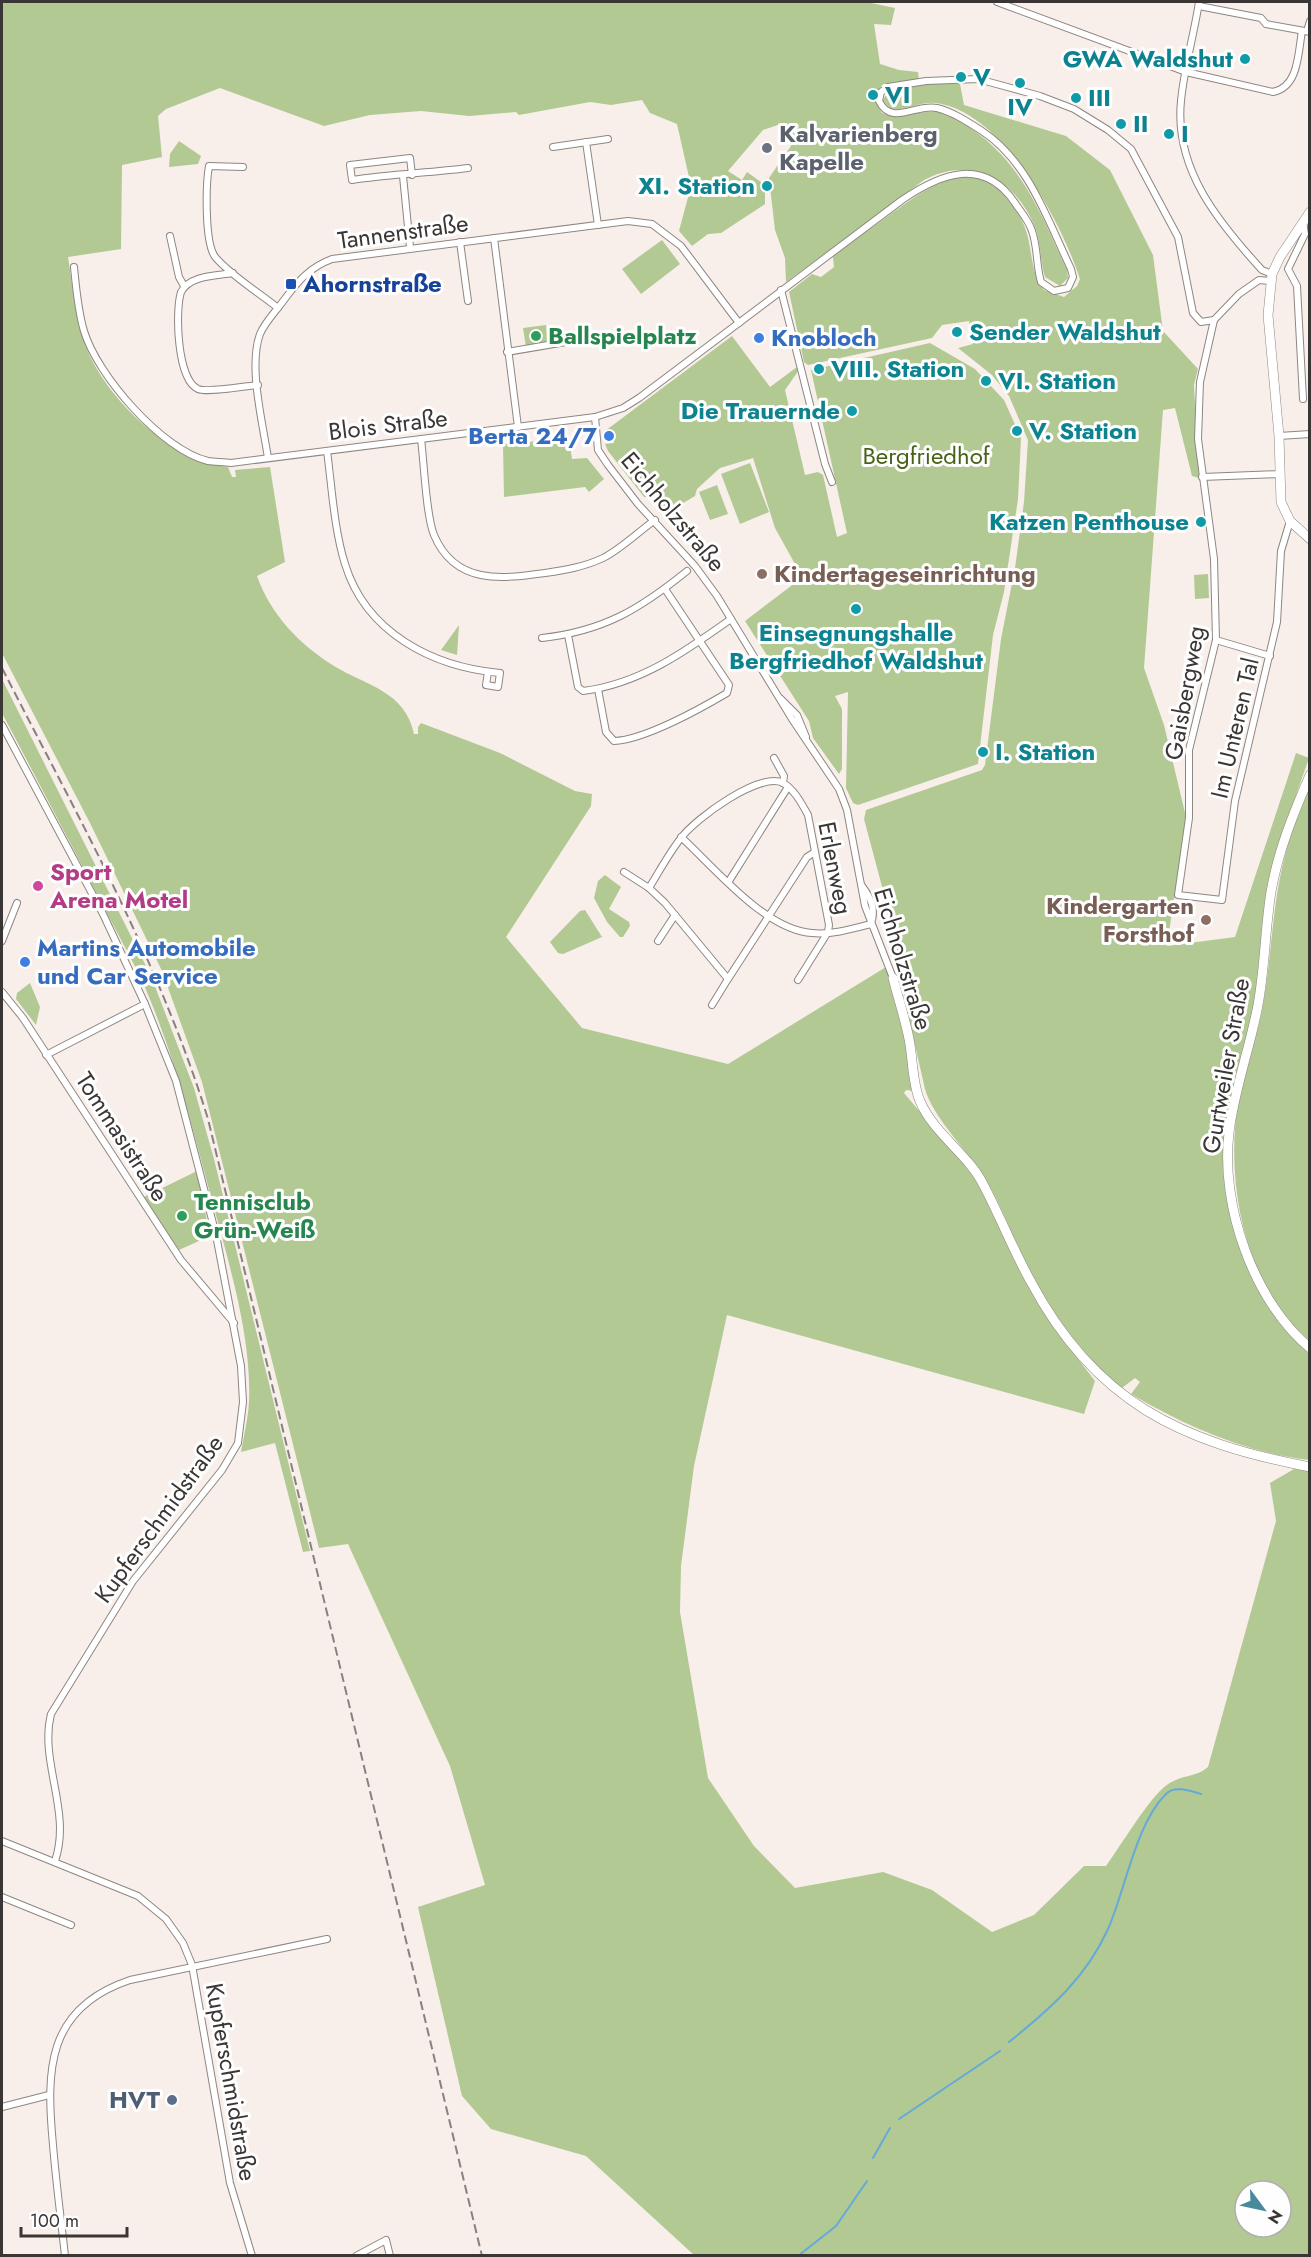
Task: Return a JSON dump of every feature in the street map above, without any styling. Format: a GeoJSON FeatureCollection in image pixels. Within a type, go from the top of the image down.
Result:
{"type":"FeatureCollection","features":[{"type":"Feature","properties":{"kind":"main road"},"geometry":{"type":"LineString","coordinates":[[1310,212],[1271,278],[1269,346],[1279,436],[1281,502],[1290,521],[1310,539]]}},
{"type":"Feature","properties":{"kind":"main road","name":"Gurtweiler Straße"},"geometry":{"type":"LineString","coordinates":[[1310,775],[1289,827],[1271,891],[1258,1004],[1235,1096],[1228,1135],[1228,1168],[1242,1240],[1254,1272],[1286,1323],[1310,1348]]}},
{"type":"Feature","properties":{"kind":"main road","name":"Eichholzstraße"},"geometry":{"type":"LineString","coordinates":[[893,978],[908,1036],[920,1101],[982,1182],[1031,1284],[1070,1344],[1090,1368],[1120,1394],[1170,1424],[1240,1451],[1310,1467]]}},
{"type":"Feature","properties":{"kind":"street"},"geometry":{"type":"LineString","coordinates":[[997,2],[1186,72],[1273,92],[1282,90],[1292,80],[1310,21]]}},
{"type":"Feature","properties":{"kind":"street"},"geometry":{"type":"LineString","coordinates":[[1271,278],[1237,243],[1208,205],[1196,181],[1182,131],[1181,102],[1199,4],[1261,18],[1266,24],[1306,31]]}},
{"type":"Feature","properties":{"kind":"street","name":"Blois Straße"},"geometry":{"type":"LineString","coordinates":[[74,267],[84,332],[100,367],[133,409],[158,431],[207,461],[231,463],[595,417],[623,408],[639,398],[926,183],[940,177],[970,173],[997,185],[1009,194],[1031,229],[1041,282],[1054,291],[1068,288],[1073,277],[1071,269],[1032,185],[1005,151],[985,133],[946,111],[934,107],[898,114],[885,110],[879,101],[881,92],[895,85],[978,79],[1040,96],[1074,109],[1131,149],[1178,237],[1195,316],[1203,322],[1214,320]]}},
{"type":"Feature","properties":{"kind":"street"},"geometry":{"type":"LineString","coordinates":[[553,147],[608,139]]}},
{"type":"Feature","properties":{"kind":"street"},"geometry":{"type":"LineString","coordinates":[[586,142],[598,225]]}},
{"type":"Feature","properties":{"kind":"street"},"geometry":{"type":"LineString","coordinates":[[412,175],[410,158],[350,165],[352,180],[412,175],[468,168]]}},
{"type":"Feature","properties":{"kind":"street"},"geometry":{"type":"LineString","coordinates":[[396,159],[410,247]]}},
{"type":"Feature","properties":{"kind":"street"},"geometry":{"type":"LineString","coordinates":[[243,167],[209,166],[206,180],[210,241],[214,256],[278,308]]}},
{"type":"Feature","properties":{"kind":"street","name":"Tannenstraße"},"geometry":{"type":"LineString","coordinates":[[268,458],[258,385],[256,345],[262,331],[306,273],[318,264],[332,259],[410,247],[628,221],[652,224],[681,246],[739,323]]}},
{"type":"Feature","properties":{"kind":"street"},"geometry":{"type":"LineString","coordinates":[[1303,222],[1305,234],[1288,269],[1297,286],[1303,399]]}},
{"type":"Feature","properties":{"kind":"street"},"geometry":{"type":"LineString","coordinates":[[170,236],[179,277],[184,286]]}},
{"type":"Feature","properties":{"kind":"street","name":"Tannenstraße"},"geometry":{"type":"LineString","coordinates":[[494,238],[518,427]]}},
{"type":"Feature","properties":{"kind":"street"},"geometry":{"type":"LineString","coordinates":[[460,242],[468,301]]}},
{"type":"Feature","properties":{"kind":"street"},"geometry":{"type":"LineString","coordinates":[[233,273],[193,280],[184,286],[179,300],[179,341],[186,375],[191,384],[202,390],[258,385]]}},
{"type":"Feature","properties":{"kind":"street"},"geometry":{"type":"LineString","coordinates":[[1214,320],[1239,294],[1259,280],[1271,278]]}},
{"type":"Feature","properties":{"kind":"street"},"geometry":{"type":"LineString","coordinates":[[781,290],[825,464],[832,482]]}},
{"type":"Feature","properties":{"kind":"street","name":"Gaisbergweg"},"geometry":{"type":"LineString","coordinates":[[1178,895],[1189,818],[1190,750],[1216,640],[1214,559],[1198,439],[1200,382],[1214,320]]}},
{"type":"Feature","properties":{"kind":"street"},"geometry":{"type":"LineString","coordinates":[[507,352],[589,338]]}},
{"type":"Feature","properties":{"kind":"street","name":"Eichholzstraße"},"geometry":{"type":"LineString","coordinates":[[595,417],[598,450],[638,504],[695,566],[839,789],[847,810],[860,883],[874,914],[871,924],[893,978]]}},
{"type":"Feature","properties":{"kind":"street"},"geometry":{"type":"LineString","coordinates":[[1279,436],[1310,434]]}},
{"type":"Feature","properties":{"kind":"street"},"geometry":{"type":"LineString","coordinates":[[421,439],[434,534],[454,562],[464,570],[484,577],[508,578],[579,568],[605,557],[655,520]]}},
{"type":"Feature","properties":{"kind":"street"},"geometry":{"type":"LineString","coordinates":[[327,452],[344,564],[353,585],[374,615],[394,634],[429,657],[458,667],[488,672]]}},
{"type":"Feature","properties":{"kind":"street"},"geometry":{"type":"LineString","coordinates":[[1202,477],[1280,474]]}},
{"type":"Feature","properties":{"kind":"street","name":"Im Unteren Tal"},"geometry":{"type":"LineString","coordinates":[[1178,895],[1222,900],[1235,801],[1277,622],[1281,550],[1290,521]]}},
{"type":"Feature","properties":{"kind":"street"},"geometry":{"type":"LineString","coordinates":[[542,638],[593,629],[624,617],[687,571]]}},
{"type":"Feature","properties":{"kind":"street"},"geometry":{"type":"LineString","coordinates":[[598,689],[606,732],[614,741],[645,732],[694,712],[727,693],[729,685],[702,640],[665,589]]}},
{"type":"Feature","properties":{"kind":"street"},"geometry":{"type":"LineString","coordinates":[[568,635],[578,687],[583,691],[598,689],[654,669],[731,620]]}},
{"type":"Feature","properties":{"kind":"street"},"geometry":{"type":"LineString","coordinates":[[1216,640],[1270,656]]}},
{"type":"Feature","properties":{"kind":"street","name":"Kupferschmidstraße"},"geometry":{"type":"LineString","coordinates":[[2,725],[103,914],[145,1004],[176,1081],[216,1235],[241,1366],[243,1402],[238,1443],[222,1470],[134,1581],[51,1714],[46,1734],[59,1810],[60,1840],[55,1861]]}},
{"type":"Feature","properties":{"kind":"street","name":"Erlenweg"},"geometry":{"type":"LineString","coordinates":[[774,759],[784,776],[786,785],[808,815],[826,903],[828,932]]}},
{"type":"Feature","properties":{"kind":"street"},"geometry":{"type":"LineString","coordinates":[[649,888],[681,837],[698,820],[726,800],[760,784],[775,780],[786,785],[729,881]]}},
{"type":"Feature","properties":{"kind":"street"},"geometry":{"type":"LineString","coordinates":[[681,837],[767,917],[789,927],[811,933],[871,924]]}},
{"type":"Feature","properties":{"kind":"street"},"geometry":{"type":"LineString","coordinates":[[712,1005],[807,857],[815,852]]}},
{"type":"Feature","properties":{"kind":"street"},"geometry":{"type":"LineString","coordinates":[[624,872],[649,888],[728,978]]}},
{"type":"Feature","properties":{"kind":"street"},"geometry":{"type":"LineString","coordinates":[[2,941],[17,903]]}},
{"type":"Feature","properties":{"kind":"street"},"geometry":{"type":"LineString","coordinates":[[658,941],[675,915]]}},
{"type":"Feature","properties":{"kind":"street"},"geometry":{"type":"LineString","coordinates":[[798,980],[828,932]]}},
{"type":"Feature","properties":{"kind":"street","name":"Tommasistraße"},"geometry":{"type":"LineString","coordinates":[[2,992],[15,1006],[181,1260],[234,1324]]}},
{"type":"Feature","properties":{"kind":"street","name":"Tommasistraße"},"geometry":{"type":"LineString","coordinates":[[46,1054],[145,1004]]}},
{"type":"Feature","properties":{"kind":"street","name":"Kupferschmidstraße"},"geometry":{"type":"LineString","coordinates":[[2,1841],[138,1896],[166,1919],[183,1943],[192,1965],[230,2183],[252,2256]]}},
{"type":"Feature","properties":{"kind":"street"},"geometry":{"type":"LineString","coordinates":[[2,1897],[71,1925]]}},
{"type":"Feature","properties":{"kind":"street"},"geometry":{"type":"LineString","coordinates":[[64,2256],[48,2095],[53,2057],[64,2030],[90,2000],[111,1986],[192,1965],[327,1939]]}},
{"type":"Feature","properties":{"kind":"street"},"geometry":{"type":"LineString","coordinates":[[2,2107],[48,2095]]}},
{"type":"Feature","properties":{"kind":"street"},"geometry":{"type":"LineString","coordinates":[[356,2256],[386,2240],[390,2256]]}},
{"type":"Feature","properties":{"kind":"green space"},"geometry":{"type":"Polygon","coordinates":[[[2,2],[866,2],[895,8],[891,25],[874,24],[880,64],[899,70],[918,72],[919,80],[894,82],[881,86],[876,100],[882,113],[898,116],[929,112],[945,113],[963,122],[991,144],[1006,159],[1039,211],[1067,270],[1068,278],[1060,286],[1045,277],[1035,227],[1016,196],[1004,184],[990,176],[975,171],[959,170],[924,180],[786,282],[785,258],[775,230],[769,178],[791,146],[786,128],[781,124],[763,130],[728,171],[742,180],[747,172],[765,185],[765,204],[721,233],[708,234],[692,246],[679,231],[691,186],[677,124],[650,113],[642,100],[611,105],[590,102],[519,115],[516,112],[469,116],[421,111],[370,115],[324,126],[220,88],[166,109],[158,116],[162,157],[122,165],[121,249],[68,257],[76,311],[88,352],[101,375],[136,418],[158,436],[181,451],[204,461],[228,467],[232,477],[236,477],[235,470],[270,467],[285,562],[257,576],[278,616],[298,638],[334,666],[383,691],[393,699],[402,708],[414,734],[418,734],[418,727],[421,723],[500,753],[575,791],[592,794],[591,806],[506,937],[582,1028],[728,1064],[886,967],[905,1040],[914,1091],[906,1090],[904,1093],[980,1183],[1028,1285],[1065,1342],[1095,1381],[1084,1414],[727,1315],[694,1466],[681,1566],[680,1612],[708,1778],[754,1846],[795,1888],[883,1872],[932,1890],[992,1932],[1034,1915],[1084,1866],[1106,1866],[1162,1789],[1175,1780],[1198,1773],[1208,1767],[1276,1521],[1270,1483],[1294,1469],[1309,1471],[1309,2255],[694,2255],[586,2156],[491,2129],[462,2096],[418,1907],[485,1885],[450,1766],[348,1544],[319,1548],[202,1082],[162,971],[91,825],[2,653],[2,2]]]}},
{"type":"Feature","properties":{"kind":"green space"},"geometry":{"type":"Polygon","coordinates":[[[919,84],[960,84],[964,105],[1066,136],[1110,170],[1153,255],[1163,331],[1198,369],[1194,385],[1199,478],[1192,476],[1175,408],[1163,410],[1144,668],[1164,725],[1186,817],[1167,946],[1235,937],[1296,753],[1309,758],[1285,827],[1255,1005],[1225,1136],[1223,1169],[1229,1209],[1284,1325],[1309,1352],[1309,1460],[1262,1451],[1217,1436],[1173,1417],[1131,1394],[1140,1382],[1135,1378],[1122,1388],[1110,1379],[1074,1340],[1044,1296],[986,1180],[943,1123],[925,1089],[900,979],[892,924],[864,819],[866,810],[982,770],[985,765],[1001,639],[1015,568],[1024,502],[1028,440],[1009,396],[992,375],[958,348],[973,344],[969,321],[942,325],[932,338],[808,365],[804,362],[789,292],[812,274],[821,277],[834,267],[833,257],[910,200],[943,181],[959,177],[975,178],[990,184],[1005,196],[1025,227],[1035,273],[1044,290],[1064,297],[1077,286],[1080,279],[1059,228],[1044,200],[1006,147],[984,126],[961,111],[936,103],[891,109],[883,101],[885,96],[893,90],[919,84]]]}},
{"type":"Feature","properties":{"kind":"green space"},"geometry":{"type":"Polygon","coordinates":[[[179,141],[201,156],[198,164],[169,167],[170,154],[179,141]]]}},
{"type":"Feature","properties":{"kind":"green space"},"geometry":{"type":"Polygon","coordinates":[[[662,240],[680,264],[641,294],[622,269],[662,240]]]}},
{"type":"Feature","properties":{"kind":"green space","name":"Ballspielplatz"},"geometry":{"type":"Polygon","coordinates":[[[546,325],[548,344],[526,347],[523,328],[546,325]]]}},
{"type":"Feature","properties":{"kind":"green space","name":"Bergfriedhof"},"geometry":{"type":"Polygon","coordinates":[[[732,336],[770,387],[797,367],[799,370],[785,390],[805,475],[818,472],[823,475],[837,537],[847,533],[811,370],[930,343],[975,369],[1004,400],[1021,438],[1018,499],[1004,592],[993,635],[978,764],[858,805],[853,803],[846,788],[848,692],[835,696],[842,709],[842,769],[839,774],[813,738],[809,721],[745,621],[791,586],[800,573],[775,528],[753,458],[720,468],[697,489],[695,496],[668,512],[652,497],[644,497],[608,451],[605,444],[614,443],[613,431],[605,431],[732,336]]]}},
{"type":"Feature","properties":{"kind":"green space"},"geometry":{"type":"Polygon","coordinates":[[[569,439],[572,459],[587,458],[604,479],[589,492],[585,487],[504,497],[503,444],[569,439]]]}},
{"type":"Feature","properties":{"kind":"green space"},"geometry":{"type":"Polygon","coordinates":[[[750,463],[769,512],[740,524],[721,474],[750,463]]]}},
{"type":"Feature","properties":{"kind":"green space"},"geometry":{"type":"Polygon","coordinates":[[[717,485],[728,514],[710,520],[699,492],[717,485]]]}},
{"type":"Feature","properties":{"kind":"green space"},"geometry":{"type":"Polygon","coordinates":[[[1208,574],[1209,598],[1195,599],[1194,575],[1208,574]]]}},
{"type":"Feature","properties":{"kind":"green space"},"geometry":{"type":"Polygon","coordinates":[[[459,625],[457,655],[441,650],[459,625]]]}},
{"type":"Feature","properties":{"kind":"green space"},"geometry":{"type":"Polygon","coordinates":[[[2,679],[151,976],[194,1088],[214,1159],[310,1551],[303,1552],[275,1443],[241,1452],[249,1402],[247,1351],[243,1325],[196,1141],[162,1030],[140,976],[2,713],[2,679]]]}},
{"type":"Feature","properties":{"kind":"green space"},"geometry":{"type":"Polygon","coordinates":[[[1309,787],[1309,1340],[1286,1317],[1268,1290],[1254,1260],[1237,1195],[1234,1161],[1239,1097],[1263,1005],[1281,874],[1290,838],[1309,787]]]}},
{"type":"Feature","properties":{"kind":"green space"},"geometry":{"type":"Polygon","coordinates":[[[605,875],[621,887],[609,909],[629,922],[630,926],[623,937],[620,937],[607,922],[594,898],[598,881],[605,875]]]}},
{"type":"Feature","properties":{"kind":"green space"},"geometry":{"type":"Polygon","coordinates":[[[585,910],[602,937],[563,954],[558,953],[550,942],[580,911],[585,910]]]}},
{"type":"Feature","properties":{"kind":"green space"},"geometry":{"type":"Polygon","coordinates":[[[30,983],[40,1007],[36,1025],[16,999],[17,993],[30,983]]]}},
{"type":"Feature","properties":{"kind":"green space","name":"Tennisclub Grün-Weiß"},"geometry":{"type":"Polygon","coordinates":[[[197,1171],[210,1236],[179,1250],[144,1197],[197,1171]]]}},
{"type":"Feature","properties":{"kind":"waterway"},"geometry":{"type":"LineString","coordinates":[[1009,2042],[1053,2005],[1089,1963],[1108,1929],[1139,1839],[1147,1822],[1166,1794],[1174,1790],[1201,1794]]}},
{"type":"Feature","properties":{"kind":"waterway"},"geometry":{"type":"LineString","coordinates":[[899,2119],[1000,2051]]}},
{"type":"Feature","properties":{"kind":"waterway"},"geometry":{"type":"LineString","coordinates":[[873,2158],[890,2128]]}},
{"type":"Feature","properties":{"kind":"waterway"},"geometry":{"type":"LineString","coordinates":[[798,2256],[836,2226],[867,2181]]}},
{"type":"Feature","properties":{"kind":"railway"},"geometry":{"type":"LineString","coordinates":[[2,668],[87,833],[141,945],[166,1002],[208,1119],[482,2256]]}},
{"type":"Feature","properties":{"kind":"place","name":"GWA Waldshut"},"geometry":{"type":"Point","coordinates":[1245,59]}},
{"type":"Feature","properties":{"kind":"place","name":"V"},"geometry":{"type":"Point","coordinates":[961,77]}},
{"type":"Feature","properties":{"kind":"place","name":"IV"},"geometry":{"type":"Point","coordinates":[1020,83]}},
{"type":"Feature","properties":{"kind":"place","name":"VI"},"geometry":{"type":"Point","coordinates":[873,95]}},
{"type":"Feature","properties":{"kind":"place","name":"III"},"geometry":{"type":"Point","coordinates":[1076,98]}},
{"type":"Feature","properties":{"kind":"place","name":"II"},"geometry":{"type":"Point","coordinates":[1121,124]}},
{"type":"Feature","properties":{"kind":"place","name":"I"},"geometry":{"type":"Point","coordinates":[1169,134]}},
{"type":"Feature","properties":{"kind":"place","name":"Kalvarienberg Kapelle"},"geometry":{"type":"Point","coordinates":[767,148]}},
{"type":"Feature","properties":{"kind":"place","name":"XI. Station"},"geometry":{"type":"Point","coordinates":[767,186]}},
{"type":"Feature","properties":{"kind":"place","name":"Ahornstraße"},"geometry":{"type":"Point","coordinates":[291,284]}},
{"type":"Feature","properties":{"kind":"place","name":"Sender Waldshut"},"geometry":{"type":"Point","coordinates":[957,332]}},
{"type":"Feature","properties":{"kind":"place","name":"Ballspielplatz"},"geometry":{"type":"Point","coordinates":[536,336]}},
{"type":"Feature","properties":{"kind":"place","name":"Knobloch"},"geometry":{"type":"Point","coordinates":[759,338]}},
{"type":"Feature","properties":{"kind":"place","name":"VIII. Station"},"geometry":{"type":"Point","coordinates":[819,369]}},
{"type":"Feature","properties":{"kind":"place","name":"VI. Station"},"geometry":{"type":"Point","coordinates":[986,381]}},
{"type":"Feature","properties":{"kind":"place","name":"Die Trauernde"},"geometry":{"type":"Point","coordinates":[852,411]}},
{"type":"Feature","properties":{"kind":"place","name":"V. Station"},"geometry":{"type":"Point","coordinates":[1017,431]}},
{"type":"Feature","properties":{"kind":"place","name":"Berta 24/7"},"geometry":{"type":"Point","coordinates":[609,436]}},
{"type":"Feature","properties":{"kind":"place","name":"Katzen Penthouse"},"geometry":{"type":"Point","coordinates":[1201,522]}},
{"type":"Feature","properties":{"kind":"place","name":"Kindertageseinrichtung"},"geometry":{"type":"Point","coordinates":[762,574]}},
{"type":"Feature","properties":{"kind":"place","name":"Einsegnungshalle Bergfriedhof Waldshut"},"geometry":{"type":"Point","coordinates":[856,609]}},
{"type":"Feature","properties":{"kind":"place","name":"I. Station"},"geometry":{"type":"Point","coordinates":[983,752]}},
{"type":"Feature","properties":{"kind":"place","name":"Sport Arena Motel"},"geometry":{"type":"Point","coordinates":[38,886]}},
{"type":"Feature","properties":{"kind":"place","name":"Kindergarten Forsthof"},"geometry":{"type":"Point","coordinates":[1206,920]}},
{"type":"Feature","properties":{"kind":"place","name":"Martins Automobile und Car Service"},"geometry":{"type":"Point","coordinates":[25,962]}},
{"type":"Feature","properties":{"kind":"place","name":"Tennisclub Grün-Weiß"},"geometry":{"type":"Point","coordinates":[182,1216]}},
{"type":"Feature","properties":{"kind":"place","name":"HVT"},"geometry":{"type":"Point","coordinates":[172,2100]}}]}
